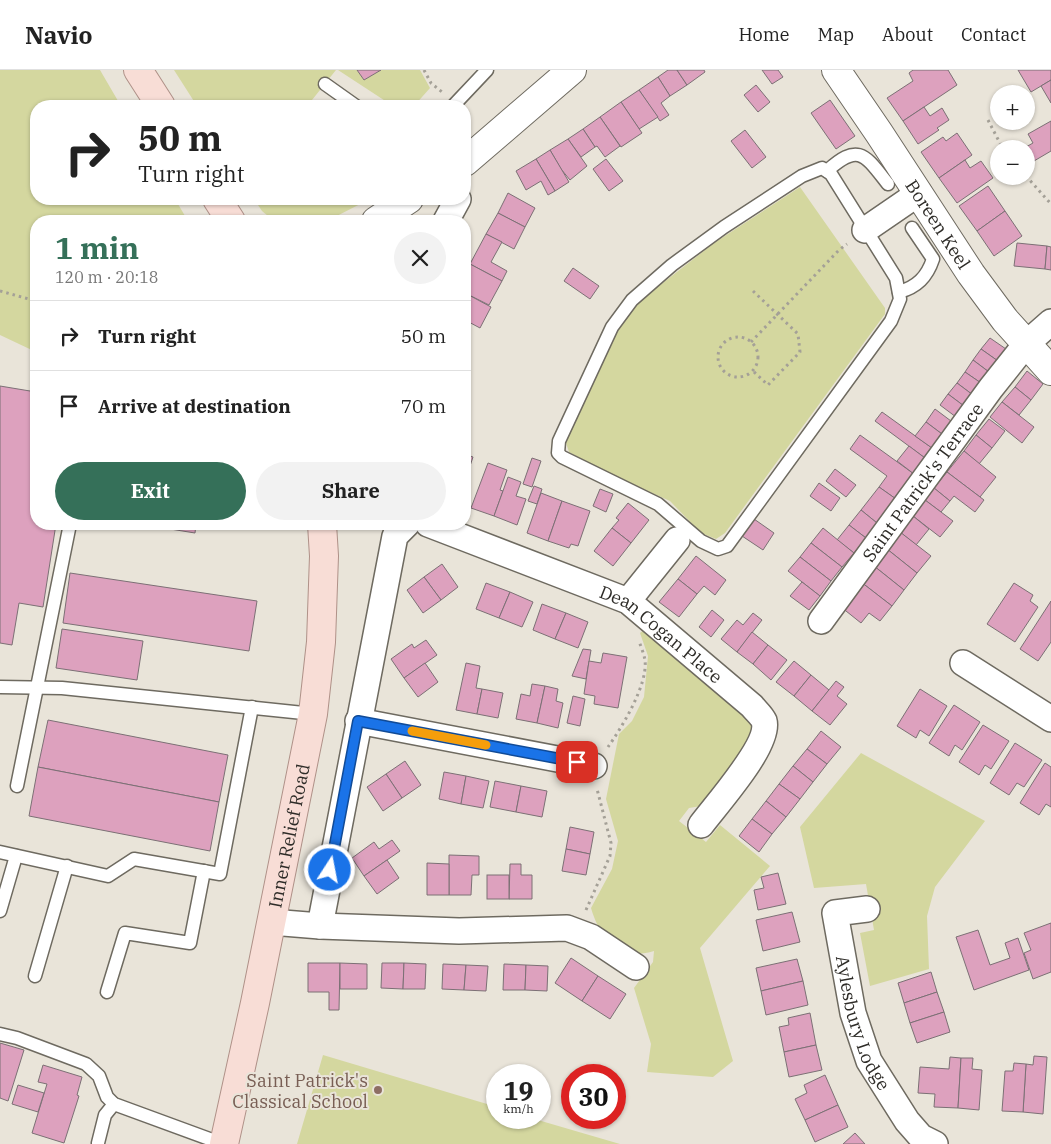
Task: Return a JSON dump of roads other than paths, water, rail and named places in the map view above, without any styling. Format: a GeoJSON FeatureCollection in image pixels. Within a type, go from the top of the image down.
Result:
{"type":"FeatureCollection","features":[{"type":"Feature","properties":{"kind":"main road"},"geometry":{"type":"LineString","coordinates":[[138,70],[157,100]]}},
{"type":"Feature","properties":{"kind":"main road","name":"Inner Relief Road"},"geometry":{"type":"LineString","coordinates":[[223,1144],[271,922],[313,714],[321,642],[324,556],[322,530]]}},
{"type":"Feature","properties":{"kind":"street"},"geometry":{"type":"LineString","coordinates":[[471,162],[571,70]]}},
{"type":"Feature","properties":{"kind":"street","name":"Boreen Keel"},"geometry":{"type":"LineString","coordinates":[[836,70],[971,274],[1005,320],[1051,371]]}},
{"type":"Feature","properties":{"kind":"street"},"geometry":{"type":"LineString","coordinates":[[865,230],[919,193]]}},
{"type":"Feature","properties":{"kind":"street"},"geometry":{"type":"LineString","coordinates":[[385,215],[400,205]]}},
{"type":"Feature","properties":{"kind":"street","name":"Saint Patrick's Terrace"},"geometry":{"type":"LineString","coordinates":[[821,621],[1026,344],[1051,322]]}},
{"type":"Feature","properties":{"kind":"street"},"geometry":{"type":"LineString","coordinates":[[320,926],[358,721],[396,536],[402,530]]}},
{"type":"Feature","properties":{"kind":"street","name":"Dean Cogan Place"},"geometry":{"type":"LineString","coordinates":[[444,530],[628,601],[752,706],[764,721],[764,734],[756,754],[701,825]]}},
{"type":"Feature","properties":{"kind":"street"},"geometry":{"type":"LineString","coordinates":[[628,601],[677,540]]}},
{"type":"Feature","properties":{"kind":"street"},"geometry":{"type":"LineString","coordinates":[[963,663],[1051,719]]}},
{"type":"Feature","properties":{"kind":"street"},"geometry":{"type":"LineString","coordinates":[[358,721],[594,766]]}},
{"type":"Feature","properties":{"kind":"street","name":"Aylesbury Lodge"},"geometry":{"type":"LineString","coordinates":[[867,909],[835,913],[853,1013],[869,1061],[907,1121],[921,1137],[935,1144]]}},
{"type":"Feature","properties":{"kind":"street"},"geometry":{"type":"LineString","coordinates":[[271,922],[320,926],[459,931],[567,928],[590,937],[636,967]]}},
{"type":"Feature","properties":{"kind":"lane"},"geometry":{"type":"LineString","coordinates":[[459,100],[487,70]]}},
{"type":"Feature","properties":{"kind":"lane"},"geometry":{"type":"LineString","coordinates":[[325,84],[348,100]]}},
{"type":"Feature","properties":{"kind":"lane"},"geometry":{"type":"LineString","coordinates":[[827,171],[840,159],[853,154],[868,158],[888,184]]}},
{"type":"Feature","properties":{"kind":"lane"},"geometry":{"type":"LineString","coordinates":[[822,168],[827,171],[831,174],[896,278],[900,299],[891,321],[726,546],[718,549],[701,541],[658,504],[562,457],[558,453],[559,440],[612,328],[632,300],[672,265],[724,227],[802,176],[822,168]]}},
{"type":"Feature","properties":{"kind":"lane"},"geometry":{"type":"LineString","coordinates":[[899,292],[911,288],[929,272],[933,259],[912,228]]}},
{"type":"Feature","properties":{"kind":"lane"},"geometry":{"type":"LineString","coordinates":[[17,786],[69,530]]}},
{"type":"Feature","properties":{"kind":"lane"},"geometry":{"type":"LineString","coordinates":[[0,687],[62,688],[313,714]]}},
{"type":"Feature","properties":{"kind":"lane"},"geometry":{"type":"LineString","coordinates":[[0,852],[108,876],[134,859],[220,874],[252,707]]}},
{"type":"Feature","properties":{"kind":"lane"},"geometry":{"type":"LineString","coordinates":[[0,911],[16,856]]}},
{"type":"Feature","properties":{"kind":"lane"},"geometry":{"type":"LineString","coordinates":[[35,976],[67,866]]}},
{"type":"Feature","properties":{"kind":"lane"},"geometry":{"type":"LineString","coordinates":[[107,992],[125,933],[190,943],[204,871]]}},
{"type":"Feature","properties":{"kind":"lane"},"geometry":{"type":"LineString","coordinates":[[0,1034],[17,1038],[86,1064],[99,1076],[106,1097],[114,1104],[223,1144]]}},
{"type":"Feature","properties":{"kind":"lane"},"geometry":{"type":"LineString","coordinates":[[98,1143],[105,1115],[114,1104]]}},
{"type":"Feature","properties":{"kind":"place","name":"Saint Patrick's Classical School"},"geometry":{"type":"Point","coordinates":[378,1090]}}]}
